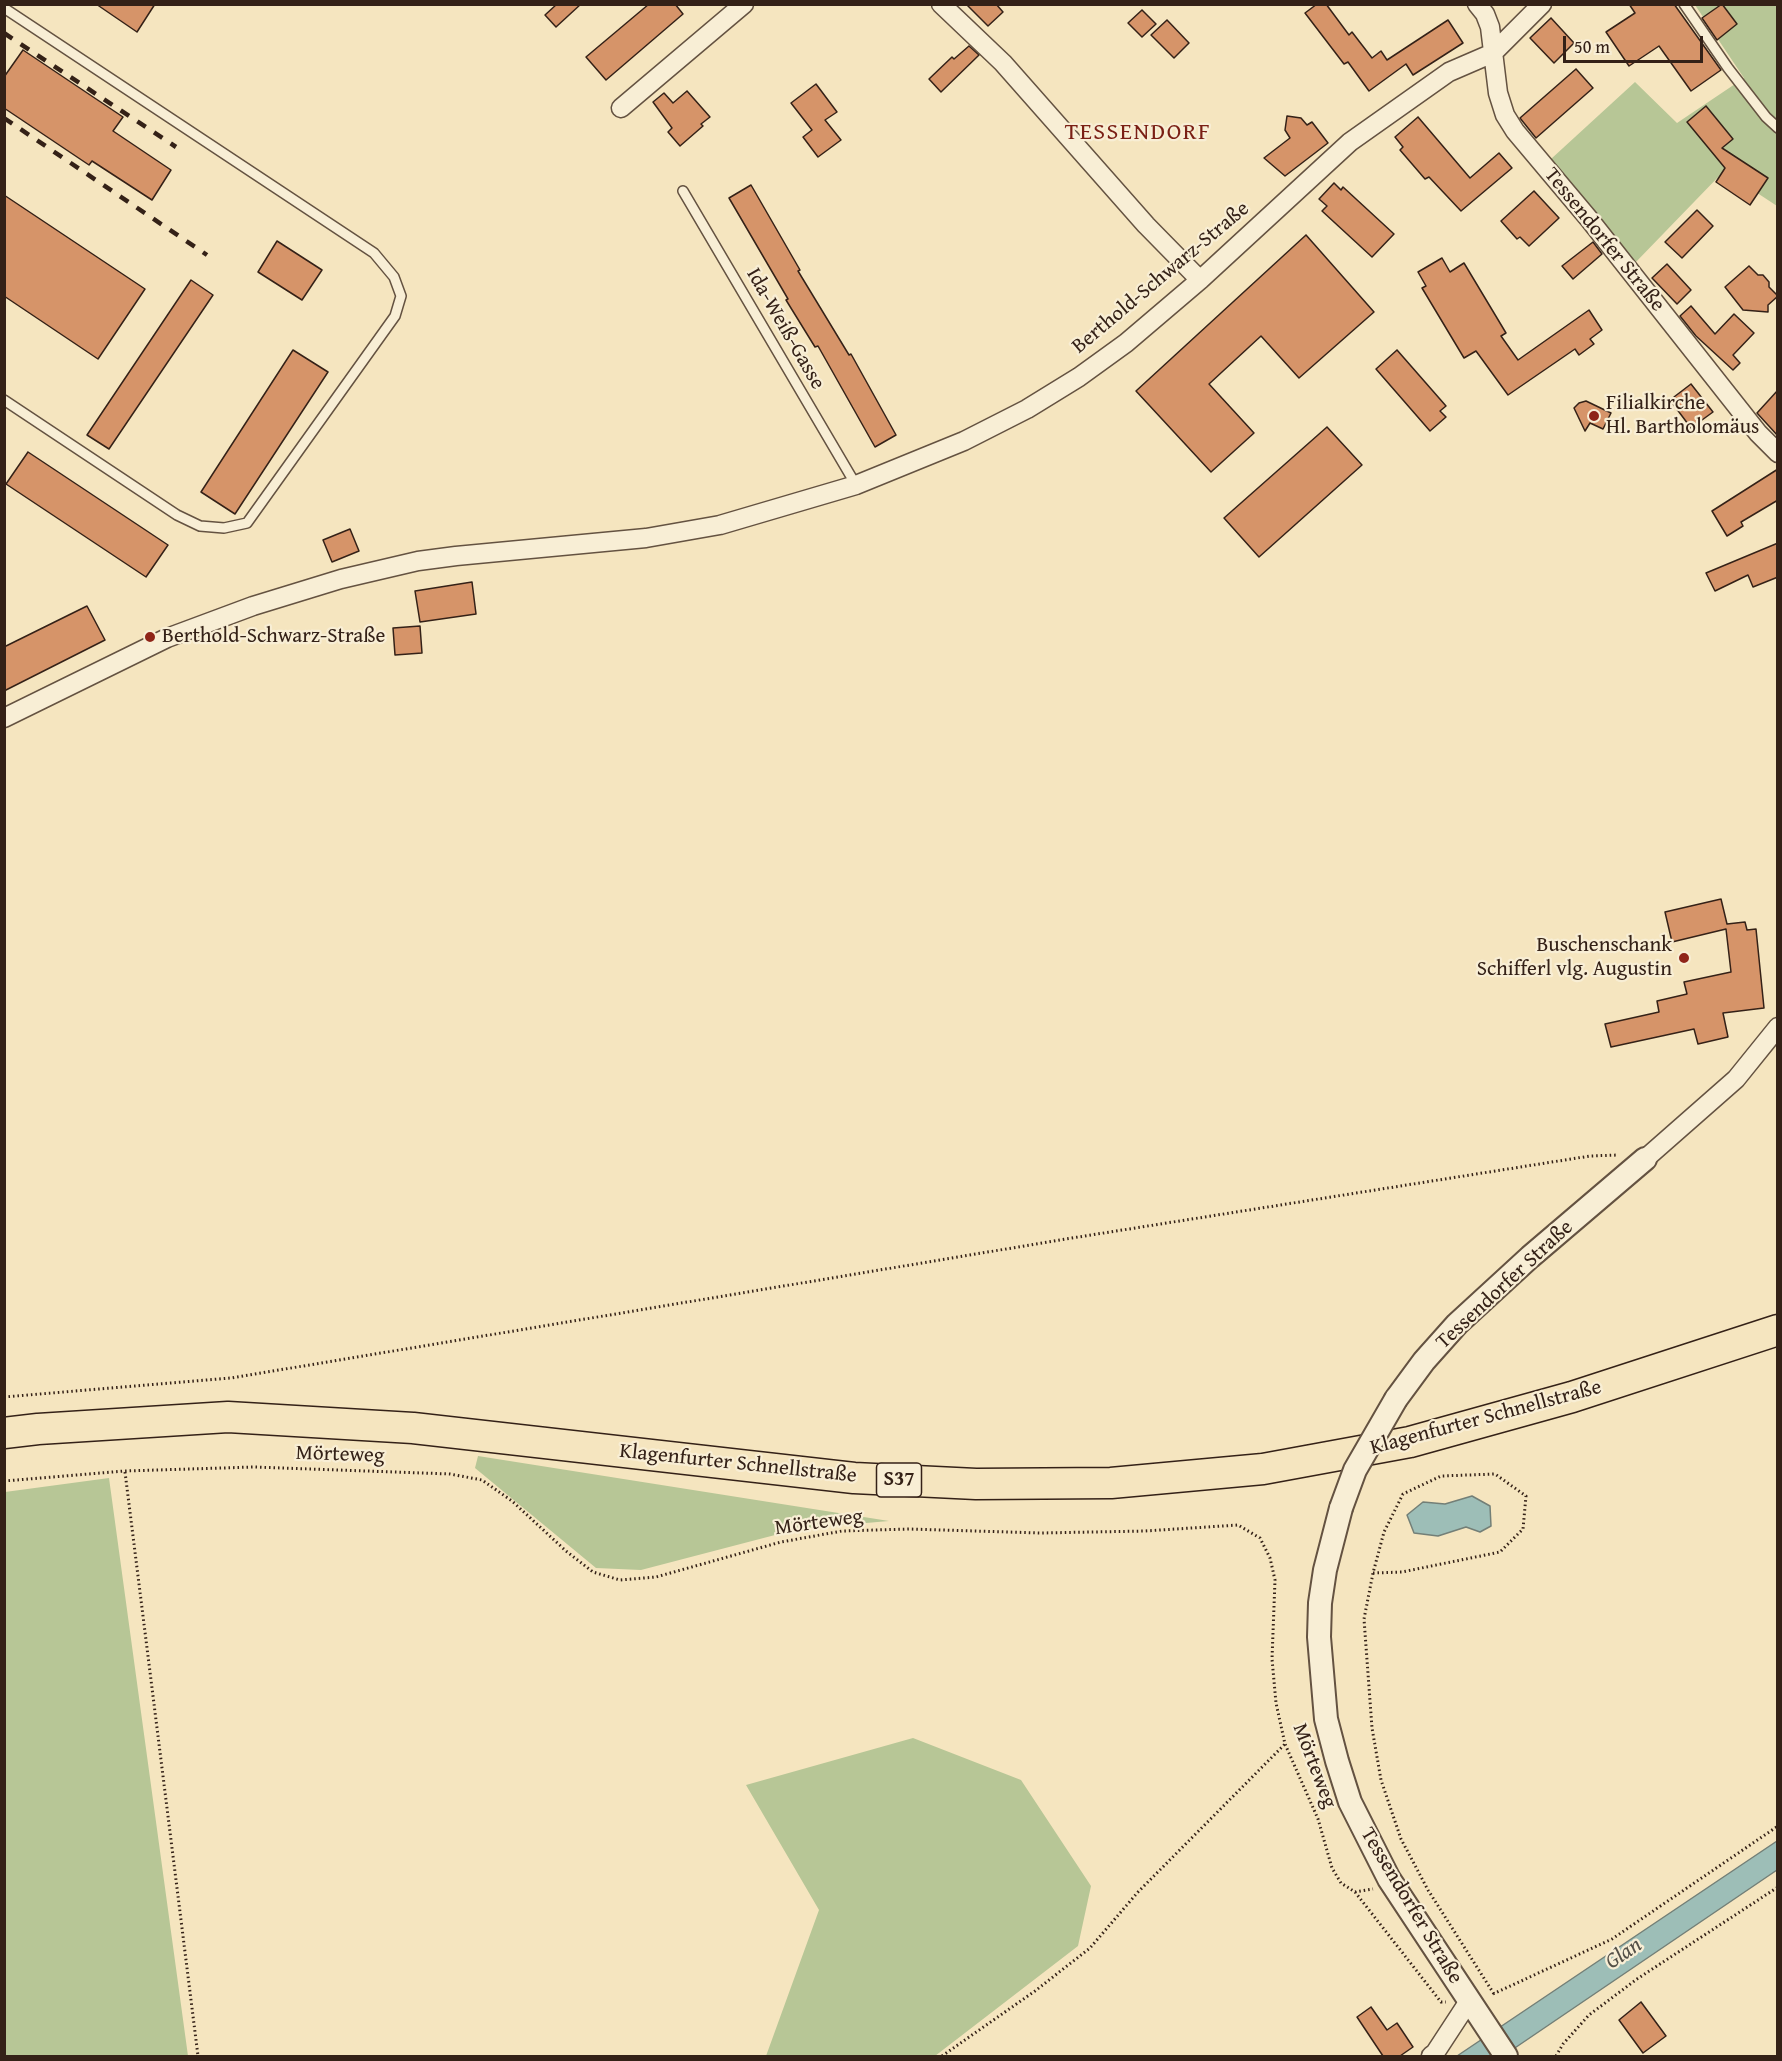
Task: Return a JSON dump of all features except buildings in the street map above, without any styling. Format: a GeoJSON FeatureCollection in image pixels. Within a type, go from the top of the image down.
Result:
{"type":"FeatureCollection","features":[{"type":"Feature","properties":{"kind":"highway","name":"Klagenfurter Schnellstraße"},"geometry":{"type":"LineString","coordinates":[[4,1434],[38,1429],[228,1417],[413,1428],[854,1478],[976,1484],[1111,1483],[1263,1469],[1410,1442],[1572,1397],[1778,1330]]}},
{"type":"Feature","properties":{"kind":"street"},"geometry":{"type":"LineString","coordinates":[[621,108],[744,4]]}},
{"type":"Feature","properties":{"kind":"street"},"geometry":{"type":"LineString","coordinates":[[941,4],[1003,63],[1146,225],[1200,280]]}},
{"type":"Feature","properties":{"kind":"street","name":"Tessendorfer Straße"},"geometry":{"type":"LineString","coordinates":[[1477,4],[1485,14],[1490,27],[1498,93],[1505,116],[1515,131],[1589,219],[1758,433],[1778,453]]}},
{"type":"Feature","properties":{"kind":"street"},"geometry":{"type":"LineString","coordinates":[[1493,53],[1542,4]]}},
{"type":"Feature","properties":{"kind":"street","name":"Berthold-Schwarz-Straße"},"geometry":{"type":"LineString","coordinates":[[4,718],[167,638],[253,606],[341,579],[437,558],[646,538],[720,525],[856,485],[964,441],[1027,409],[1079,377],[1126,343],[1200,280],[1350,142],[1449,72],[1493,53]]}},
{"type":"Feature","properties":{"kind":"street","name":"Tessendorfer Straße"},"geometry":{"type":"LineString","coordinates":[[1506,2056],[1389,1880],[1350,1802],[1326,1719],[1319,1637],[1320,1603],[1325,1570],[1341,1508],[1355,1470],[1396,1399],[1424,1361],[1456,1324],[1736,1079],[1778,1027]]}},
{"type":"Feature","properties":{"kind":"street"},"geometry":{"type":"LineString","coordinates":[[1431,2056],[1469,2001]]}},
{"type":"Feature","properties":{"kind":"lane"},"geometry":{"type":"LineString","coordinates":[[1684,4],[1728,68],[1766,117],[1778,128]]}},
{"type":"Feature","properties":{"kind":"lane"},"geometry":{"type":"LineString","coordinates":[[4,8],[374,253],[394,277],[401,296],[395,316],[247,523],[224,528],[200,526],[177,515],[4,400]]}},
{"type":"Feature","properties":{"kind":"lane","name":"Ida-Weiß-Gasse"},"geometry":{"type":"LineString","coordinates":[[683,191],[856,485]]}},
{"type":"Feature","properties":{"kind":"path"},"geometry":{"type":"LineString","coordinates":[[4,1397],[231,1378],[1084,1236],[1578,1158],[1635,1154],[1645,1159]]}},
{"type":"Feature","properties":{"kind":"path","name":"Mörteweg"},"geometry":{"type":"LineString","coordinates":[[4,1481],[125,1471],[254,1467],[450,1474],[482,1480],[512,1501],[566,1551],[593,1572],[620,1580],[656,1577],[782,1542],[842,1531],[909,1529],[1053,1533],[1145,1531],[1238,1525],[1260,1538],[1270,1558],[1275,1580],[1272,1659],[1276,1703],[1285,1744],[1318,1819],[1332,1868],[1341,1883],[1355,1892],[1441,2002],[1469,2001]]}},
{"type":"Feature","properties":{"kind":"path"},"geometry":{"type":"LineString","coordinates":[[125,1471],[198,2056]]}},
{"type":"Feature","properties":{"kind":"path"},"geometry":{"type":"LineString","coordinates":[[1373,1573],[1402,1572],[1500,1552],[1523,1529],[1526,1496],[1495,1474],[1441,1476],[1403,1494],[1384,1533],[1373,1573],[1364,1619],[1372,1728],[1381,1780],[1401,1839],[1428,1890],[1494,1994]]}},
{"type":"Feature","properties":{"kind":"path"},"geometry":{"type":"LineString","coordinates":[[942,2056],[1035,1991],[1090,1948],[1138,1892],[1285,1744]]}},
{"type":"Feature","properties":{"kind":"path"},"geometry":{"type":"LineString","coordinates":[[1469,2001],[1494,1994],[1612,1939],[1778,1826]]}},
{"type":"Feature","properties":{"kind":"path"},"geometry":{"type":"LineString","coordinates":[[1355,1892],[1369,1891],[1389,1880]]}},
{"type":"Feature","properties":{"kind":"path"},"geometry":{"type":"LineString","coordinates":[[1556,2056],[1563,2044],[1589,2015],[1637,1979],[1778,1887]]}},
{"type":"Feature","properties":{"kind":"green space"},"geometry":{"type":"Polygon","coordinates":[[[1695,5],[1777,5],[1777,206],[1724,171],[1634,264],[1551,159],[1635,82],[1677,123],[1744,78],[1695,5]]]}},
{"type":"Feature","properties":{"kind":"green space"},"geometry":{"type":"Polygon","coordinates":[[[478,1456],[889,1521],[798,1529],[641,1570],[596,1568],[475,1468],[478,1456]]]}},
{"type":"Feature","properties":{"kind":"green space"},"geometry":{"type":"Polygon","coordinates":[[[109,1478],[188,2056],[5,2056],[5,1492],[109,1478]]]}},
{"type":"Feature","properties":{"kind":"green space"},"geometry":{"type":"Polygon","coordinates":[[[913,1738],[1021,1780],[1091,1886],[1078,1946],[935,2056],[766,2056],[819,1910],[746,1785],[913,1738]]]}},
{"type":"Feature","properties":{"kind":"water"},"geometry":{"type":"Polygon","coordinates":[[[1472,1496],[1490,1506],[1491,1526],[1480,1532],[1466,1527],[1438,1536],[1414,1533],[1407,1515],[1423,1502],[1445,1504],[1472,1496]]]}},
{"type":"Feature","properties":{"kind":"water","name":"Glan"},"geometry":{"type":"Polygon","coordinates":[[[1777,1841],[1777,1870],[1503,2056],[1457,2056],[1777,1841]]]}},
{"type":"Feature","properties":{"kind":"railway"},"geometry":{"type":"LineString","coordinates":[[4,33],[176,147]]}},
{"type":"Feature","properties":{"kind":"railway"},"geometry":{"type":"LineString","coordinates":[[4,118],[207,255]]}},
{"type":"Feature","properties":{"kind":"place","name":"Filialkirche Hl. Bartholomäus"},"geometry":{"type":"Point","coordinates":[1594,416]}},
{"type":"Feature","properties":{"kind":"place","name":"Berthold-Schwarz-Straße"},"geometry":{"type":"Point","coordinates":[150,637]}},
{"type":"Feature","properties":{"kind":"place","name":"Buschenschank Schifferl vlg. Augustin"},"geometry":{"type":"Point","coordinates":[1684,958]}},
{"type":"Feature","properties":{"kind":"district","name":"TESSENDORF"},"geometry":{"type":"Point","coordinates":[1138,133]}}]}
